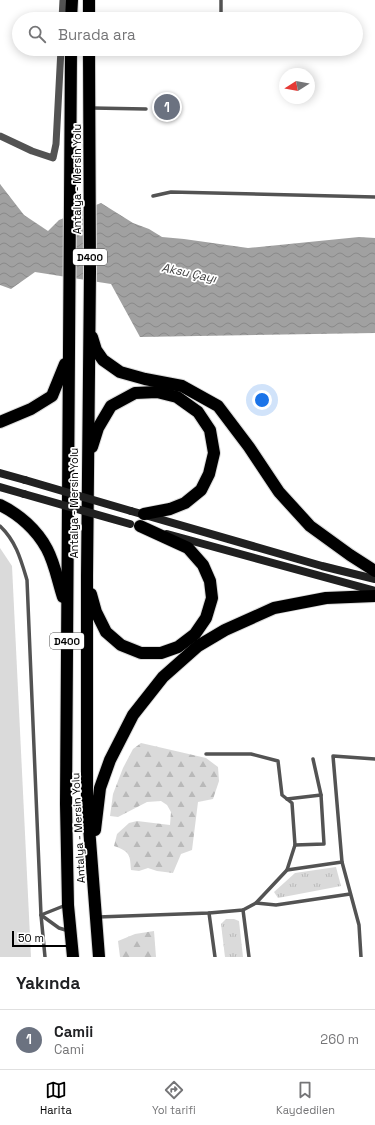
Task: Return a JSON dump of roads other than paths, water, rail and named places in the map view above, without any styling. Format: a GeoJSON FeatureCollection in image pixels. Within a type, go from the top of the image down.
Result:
{"type":"FeatureCollection","features":[{"type":"Feature","properties":{"kind":"highway"},"geometry":{"type":"LineString","coordinates":[[71,12],[72,0]]}},
{"type":"Feature","properties":{"kind":"highway"},"geometry":{"type":"LineString","coordinates":[[89,0],[89,12]]}},
{"type":"Feature","properties":{"kind":"highway","name":"Antalya - Mersin Yolu"},"geometry":{"type":"LineString","coordinates":[[71,56],[66,804],[69,931],[73,957]]}},
{"type":"Feature","properties":{"kind":"highway","name":"Antalya - Mersin Yolu"},"geometry":{"type":"LineString","coordinates":[[89,56],[90,330],[87,576],[87,802],[99,957]]}},
{"type":"Feature","properties":{"kind":"highway"},"geometry":{"type":"LineString","coordinates":[[90,330],[96,350],[103,360],[120,372],[145,379],[182,386],[218,406],[250,447],[279,492],[310,526],[375,571]]}},
{"type":"Feature","properties":{"kind":"highway"},"geometry":{"type":"LineString","coordinates":[[0,422],[31,409],[52,396],[68,357]]}},
{"type":"Feature","properties":{"kind":"highway"},"geometry":{"type":"LineString","coordinates":[[88,460],[98,428],[111,406],[135,393],[157,392],[177,397],[198,412],[210,430],[214,453],[209,474],[201,490],[185,503],[170,509],[144,514]]}},
{"type":"Feature","properties":{"kind":"highway"},"geometry":{"type":"LineString","coordinates":[[0,505],[12,511],[35,531],[48,550],[67,608]]}},
{"type":"Feature","properties":{"kind":"highway"},"geometry":{"type":"LineString","coordinates":[[87,576],[96,612],[106,632],[121,645],[141,653],[161,653],[178,647],[196,634],[206,618],[212,598],[210,581],[203,565],[188,548],[135,525]]}},
{"type":"Feature","properties":{"kind":"highway"},"geometry":{"type":"LineString","coordinates":[[92,871],[100,788],[110,760],[133,715],[163,677],[198,646],[225,630],[274,608],[326,598],[375,596]]}},
{"type":"Feature","properties":{"kind":"main road"},"geometry":{"type":"LineString","coordinates":[[0,473],[375,580]]}},
{"type":"Feature","properties":{"kind":"main road"},"geometry":{"type":"LineString","coordinates":[[0,487],[375,591]]}},
{"type":"Feature","properties":{"kind":"street"},"geometry":{"type":"LineString","coordinates":[[62,12],[63,0]]}},
{"type":"Feature","properties":{"kind":"street"},"geometry":{"type":"LineString","coordinates":[[0,136],[32,151],[53,158],[56,144],[61,56]]}},
{"type":"Feature","properties":{"kind":"lane"},"geometry":{"type":"LineString","coordinates":[[221,0],[221,12]]}},
{"type":"Feature","properties":{"kind":"lane"},"geometry":{"type":"LineString","coordinates":[[89,108],[146,109]]}},
{"type":"Feature","properties":{"kind":"lane"},"geometry":{"type":"LineString","coordinates":[[153,196],[171,192],[375,197]]}},
{"type":"Feature","properties":{"kind":"lane"},"geometry":{"type":"LineString","coordinates":[[0,526],[6,531],[18,550],[27,580],[41,915],[45,957]]}},
{"type":"Feature","properties":{"kind":"lane"},"geometry":{"type":"LineString","coordinates":[[96,917],[209,913],[243,910],[256,903],[287,870],[295,845],[292,803],[282,795],[278,761],[251,754],[206,754]]}},
{"type":"Feature","properties":{"kind":"lane"},"geometry":{"type":"LineString","coordinates":[[361,957],[358,925],[342,862],[333,756],[375,758]]}},
{"type":"Feature","properties":{"kind":"lane"},"geometry":{"type":"LineString","coordinates":[[295,845],[324,844],[321,795],[313,759]]}},
{"type":"Feature","properties":{"kind":"lane"},"geometry":{"type":"LineString","coordinates":[[287,799],[321,795]]}},
{"type":"Feature","properties":{"kind":"lane"},"geometry":{"type":"LineString","coordinates":[[287,870],[342,862]]}},
{"type":"Feature","properties":{"kind":"lane"},"geometry":{"type":"LineString","coordinates":[[256,903],[276,905],[350,894]]}},
{"type":"Feature","properties":{"kind":"lane"},"geometry":{"type":"LineString","coordinates":[[41,915],[68,905]]}},
{"type":"Feature","properties":{"kind":"lane"},"geometry":{"type":"LineString","coordinates":[[243,910],[249,957]]}},
{"type":"Feature","properties":{"kind":"lane"},"geometry":{"type":"LineString","coordinates":[[209,913],[215,957]]}},
{"type":"Feature","properties":{"kind":"lane"},"geometry":{"type":"LineString","coordinates":[[41,915],[59,928],[69,931]]}},
{"type":"Feature","properties":{"kind":"water","name":"Aksu Çayı"},"geometry":{"type":"Polygon","coordinates":[[[0,184],[24,215],[48,231],[59,220],[101,203],[133,223],[149,229],[162,237],[248,248],[359,237],[375,238],[375,333],[140,337],[111,284],[35,272],[11,289],[0,285],[0,184]]]}},
{"type":"Feature","properties":{"kind":"place","name":"Camii"},"geometry":{"type":"Point","coordinates":[167,107]}}]}
